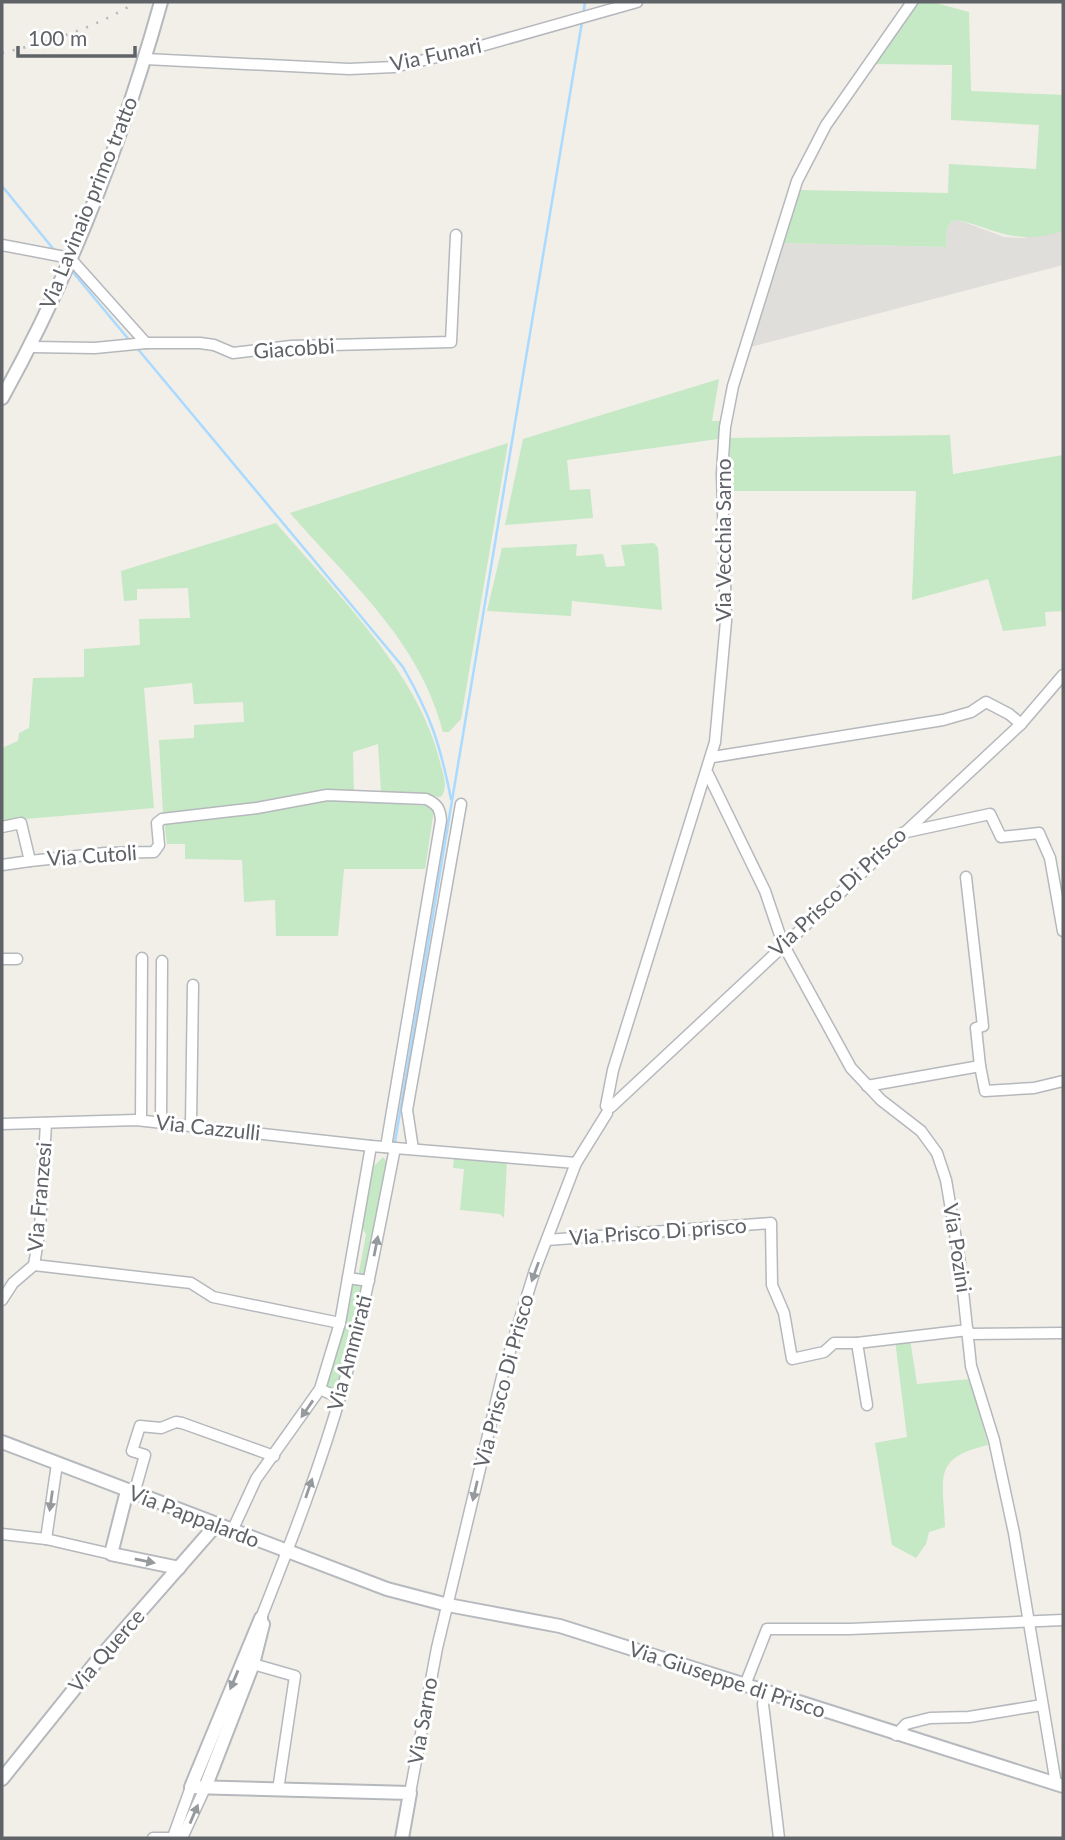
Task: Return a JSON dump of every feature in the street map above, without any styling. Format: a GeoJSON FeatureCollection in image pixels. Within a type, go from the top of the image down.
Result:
{"type":"FeatureCollection","features":[{"type":"Feature","properties":{"kind":"street","name":"Via Lavinaio primo tratto"},"geometry":{"type":"LineString","coordinates":[[2,398],[31,347],[115,146],[145,59],[161,2]]}},
{"type":"Feature","properties":{"kind":"street","name":"Via Funari"},"geometry":{"type":"LineString","coordinates":[[145,59],[349,69],[394,67],[467,50],[637,2]]}},
{"type":"Feature","properties":{"kind":"street","name":"Via Vecchia Sarno"},"geometry":{"type":"LineString","coordinates":[[608,1109],[613,1070],[713,757],[726,621],[722,473],[725,427],[742,352],[783,219],[810,153],[826,125],[912,2]]}},
{"type":"Feature","properties":{"kind":"street","name":"Giacobbi"},"geometry":{"type":"LineString","coordinates":[[31,347],[200,343],[214,345],[233,354],[291,346],[446,344],[452,338],[456,235]]}},
{"type":"Feature","properties":{"kind":"street"},"geometry":{"type":"LineString","coordinates":[[2,245],[69,258],[138,344]]}},
{"type":"Feature","properties":{"kind":"street","name":"Via Prisco Di Prisco"},"geometry":{"type":"LineString","coordinates":[[447,1605],[502,1377],[535,1270],[576,1163],[608,1109],[1021,724],[1063,675]]}},
{"type":"Feature","properties":{"kind":"street"},"geometry":{"type":"LineString","coordinates":[[713,757],[943,720],[971,712],[986,702],[1021,724]]}},
{"type":"Feature","properties":{"kind":"street","name":"Via Pozini"},"geometry":{"type":"LineString","coordinates":[[708,774],[765,891],[783,944],[851,1068],[867,1086],[921,1131],[937,1153],[946,1180],[971,1366],[994,1440],[1031,1623],[1042,1705],[1060,1785]]}},
{"type":"Feature","properties":{"kind":"street","name":"Via Ammirati"},"geometry":{"type":"LineString","coordinates":[[154,852],[159,845],[157,822],[162,819],[257,808],[327,796],[426,799],[440,809],[369,1281],[339,1398],[287,1553],[261,1618]]}},
{"type":"Feature","properties":{"kind":"street"},"geometry":{"type":"LineString","coordinates":[[413,1149],[407,1110],[461,804]]}},
{"type":"Feature","properties":{"kind":"street"},"geometry":{"type":"LineString","coordinates":[[901,834],[990,814],[1001,837],[1039,833],[1050,858],[1063,931]]}},
{"type":"Feature","properties":{"kind":"street","name":"Via Cutoli"},"geometry":{"type":"LineString","coordinates":[[2,827],[21,822],[30,861]]}},
{"type":"Feature","properties":{"kind":"street","name":"Via Cutoli"},"geometry":{"type":"LineString","coordinates":[[2,865],[105,853],[154,852]]}},
{"type":"Feature","properties":{"kind":"street"},"geometry":{"type":"LineString","coordinates":[[966,877],[983,1026],[976,1028],[985,1091],[1034,1088],[1063,1081]]}},
{"type":"Feature","properties":{"kind":"street"},"geometry":{"type":"LineString","coordinates":[[2,959],[17,958]]}},
{"type":"Feature","properties":{"kind":"street"},"geometry":{"type":"LineString","coordinates":[[141,1120],[142,958]]}},
{"type":"Feature","properties":{"kind":"street"},"geometry":{"type":"LineString","coordinates":[[161,1122],[162,961]]}},
{"type":"Feature","properties":{"kind":"street"},"geometry":{"type":"LineString","coordinates":[[191,1124],[193,985]]}},
{"type":"Feature","properties":{"kind":"street"},"geometry":{"type":"LineString","coordinates":[[867,1086],[980,1066]]}},
{"type":"Feature","properties":{"kind":"street","name":"Via Cazzulli"},"geometry":{"type":"LineString","coordinates":[[2,1124],[141,1120],[371,1146],[576,1163]]}},
{"type":"Feature","properties":{"kind":"street","name":"Via Franzesi"},"geometry":{"type":"LineString","coordinates":[[2,1300],[13,1283],[34,1265],[40,1228],[46,1123]]}},
{"type":"Feature","properties":{"kind":"street","name":"Via Ammirati"},"geometry":{"type":"LineString","coordinates":[[232,1531],[256,1479],[320,1389],[340,1323],[371,1146]]}},
{"type":"Feature","properties":{"kind":"street","name":"Via Prisco Di prisco"},"geometry":{"type":"LineString","coordinates":[[547,1240],[771,1223],[772,1285],[784,1313],[792,1359],[824,1352],[834,1343],[857,1343]]}},
{"type":"Feature","properties":{"kind":"street"},"geometry":{"type":"LineString","coordinates":[[34,1265],[191,1283],[213,1297],[340,1323]]}},
{"type":"Feature","properties":{"kind":"street"},"geometry":{"type":"LineString","coordinates":[[348,1278],[369,1281]]}},
{"type":"Feature","properties":{"kind":"street"},"geometry":{"type":"LineString","coordinates":[[867,1405],[857,1343],[968,1332],[1063,1333]]}},
{"type":"Feature","properties":{"kind":"street"},"geometry":{"type":"LineString","coordinates":[[320,1389],[339,1398]]}},
{"type":"Feature","properties":{"kind":"street"},"geometry":{"type":"LineString","coordinates":[[111,1554],[130,1492],[145,1455],[132,1451],[139,1426],[161,1428],[176,1422],[182,1423],[274,1456]]}},
{"type":"Feature","properties":{"kind":"street","name":"Via Pappalardo"},"geometry":{"type":"LineString","coordinates":[[2,1442],[387,1589]]}},
{"type":"Feature","properties":{"kind":"street"},"geometry":{"type":"LineString","coordinates":[[46,1539],[57,1464]]}},
{"type":"Feature","properties":{"kind":"street","name":"Via Querce"},"geometry":{"type":"LineString","coordinates":[[2,1779],[96,1662],[216,1525]]}},
{"type":"Feature","properties":{"kind":"street"},"geometry":{"type":"LineString","coordinates":[[2,1534],[46,1539],[179,1568]]}},
{"type":"Feature","properties":{"kind":"street","name":"Via Giuseppe di Prisco"},"geometry":{"type":"LineString","coordinates":[[387,1589],[447,1605],[560,1626],[1060,1785]]}},
{"type":"Feature","properties":{"kind":"street","name":"Via Sarno"},"geometry":{"type":"LineString","coordinates":[[402,1838],[447,1605]]}},
{"type":"Feature","properties":{"kind":"street"},"geometry":{"type":"LineString","coordinates":[[177,1838],[205,1788],[253,1664],[263,1628],[261,1618]]}},
{"type":"Feature","properties":{"kind":"street"},"geometry":{"type":"LineString","coordinates":[[177,1838],[191,1787],[261,1618]]}},
{"type":"Feature","properties":{"kind":"street"},"geometry":{"type":"LineString","coordinates":[[745,1685],[767,1629],[850,1629],[1063,1620]]}},
{"type":"Feature","properties":{"kind":"street"},"geometry":{"type":"LineString","coordinates":[[253,1664],[295,1676],[278,1790]]}},
{"type":"Feature","properties":{"kind":"street"},"geometry":{"type":"LineString","coordinates":[[765,1692],[763,1704],[779,1838]]}},
{"type":"Feature","properties":{"kind":"street"},"geometry":{"type":"LineString","coordinates":[[896,1735],[906,1724],[930,1718],[970,1717],[1042,1705]]}},
{"type":"Feature","properties":{"kind":"street"},"geometry":{"type":"LineString","coordinates":[[191,1787],[410,1793]]}},
{"type":"Feature","properties":{"kind":"street"},"geometry":{"type":"LineString","coordinates":[[153,1838],[177,1838]]}},
{"type":"Feature","properties":{"kind":"shaded area"},"geometry":{"type":"Polygon","coordinates":[[[959,220],[1004,237],[1022,238],[1063,231],[1063,265],[751,347],[782,243],[946,247],[947,228],[952,221],[959,220]]]}},
{"type":"Feature","properties":{"kind":"green space"},"geometry":{"type":"Polygon","coordinates":[[[919,2],[932,2],[969,12],[971,91],[1063,95],[1063,231],[1021,237],[959,220],[952,221],[947,228],[946,247],[782,243],[799,190],[948,193],[949,164],[1036,169],[1039,125],[951,120],[952,65],[874,64],[919,2]]]}},
{"type":"Feature","properties":{"kind":"green space"},"geometry":{"type":"Polygon","coordinates":[[[719,379],[712,421],[720,421],[718,439],[567,460],[570,490],[590,489],[593,518],[505,525],[523,439],[719,379]]]}},
{"type":"Feature","properties":{"kind":"green space"},"geometry":{"type":"Polygon","coordinates":[[[950,435],[953,474],[1063,455],[1063,611],[1045,612],[1046,626],[1003,631],[988,579],[912,600],[916,491],[729,491],[730,438],[950,435]]]}},
{"type":"Feature","properties":{"kind":"green space"},"geometry":{"type":"Polygon","coordinates":[[[508,443],[461,719],[449,732],[443,732],[418,669],[400,641],[358,588],[290,513],[508,443]]]}},
{"type":"Feature","properties":{"kind":"green space"},"geometry":{"type":"Polygon","coordinates":[[[276,523],[374,637],[416,700],[431,733],[443,774],[445,786],[441,797],[381,792],[378,744],[353,752],[354,792],[163,814],[159,740],[194,738],[194,725],[244,722],[243,702],[194,704],[192,683],[144,688],[154,808],[2,821],[2,748],[18,741],[19,733],[29,728],[33,678],[84,677],[84,649],[140,645],[139,619],[190,618],[188,588],[137,589],[137,600],[124,601],[121,571],[276,523]]]}},
{"type":"Feature","properties":{"kind":"green space"},"geometry":{"type":"Polygon","coordinates":[[[654,543],[658,548],[662,610],[572,601],[571,616],[487,611],[502,548],[577,544],[576,556],[603,554],[606,567],[625,566],[621,545],[654,543]]]}},
{"type":"Feature","properties":{"kind":"green space"},"geometry":{"type":"Polygon","coordinates":[[[332,800],[431,806],[434,810],[425,869],[344,869],[338,936],[276,936],[275,900],[244,902],[242,860],[185,859],[185,844],[167,844],[164,821],[332,800]]]}},
{"type":"Feature","properties":{"kind":"green space"},"geometry":{"type":"Polygon","coordinates":[[[383,1157],[388,1163],[367,1278],[358,1277],[366,1234],[361,1227],[374,1166],[383,1157]]]}},
{"type":"Feature","properties":{"kind":"green space"},"geometry":{"type":"Polygon","coordinates":[[[454,1158],[507,1162],[504,1218],[500,1214],[460,1210],[464,1169],[453,1168],[454,1158]]]}},
{"type":"Feature","properties":{"kind":"green space"},"geometry":{"type":"Polygon","coordinates":[[[352,1284],[364,1286],[336,1391],[325,1386],[352,1284]]]}},
{"type":"Feature","properties":{"kind":"green space"},"geometry":{"type":"Polygon","coordinates":[[[910,1339],[917,1384],[970,1379],[988,1445],[957,1456],[949,1463],[943,1483],[945,1527],[929,1532],[926,1544],[916,1558],[892,1545],[875,1443],[907,1437],[895,1340],[910,1339]]]}},
{"type":"Feature","properties":{"kind":"waterway"},"geometry":{"type":"LineString","coordinates":[[583,16],[585,2]]}},
{"type":"Feature","properties":{"kind":"waterway"},"geometry":{"type":"LineString","coordinates":[[395,1142],[582,22]]}},
{"type":"Feature","properties":{"kind":"waterway"},"geometry":{"type":"LineString","coordinates":[[2,186],[55,251]]}},
{"type":"Feature","properties":{"kind":"waterway"},"geometry":{"type":"LineString","coordinates":[[72,271],[130,341]]}},
{"type":"Feature","properties":{"kind":"waterway"},"geometry":{"type":"LineString","coordinates":[[137,348],[403,667],[433,731],[451,799]]}},
{"type":"Feature","properties":{"kind":"railway"},"geometry":{"type":"LineString","coordinates":[[2,53],[71,33],[136,2]]}}]}
